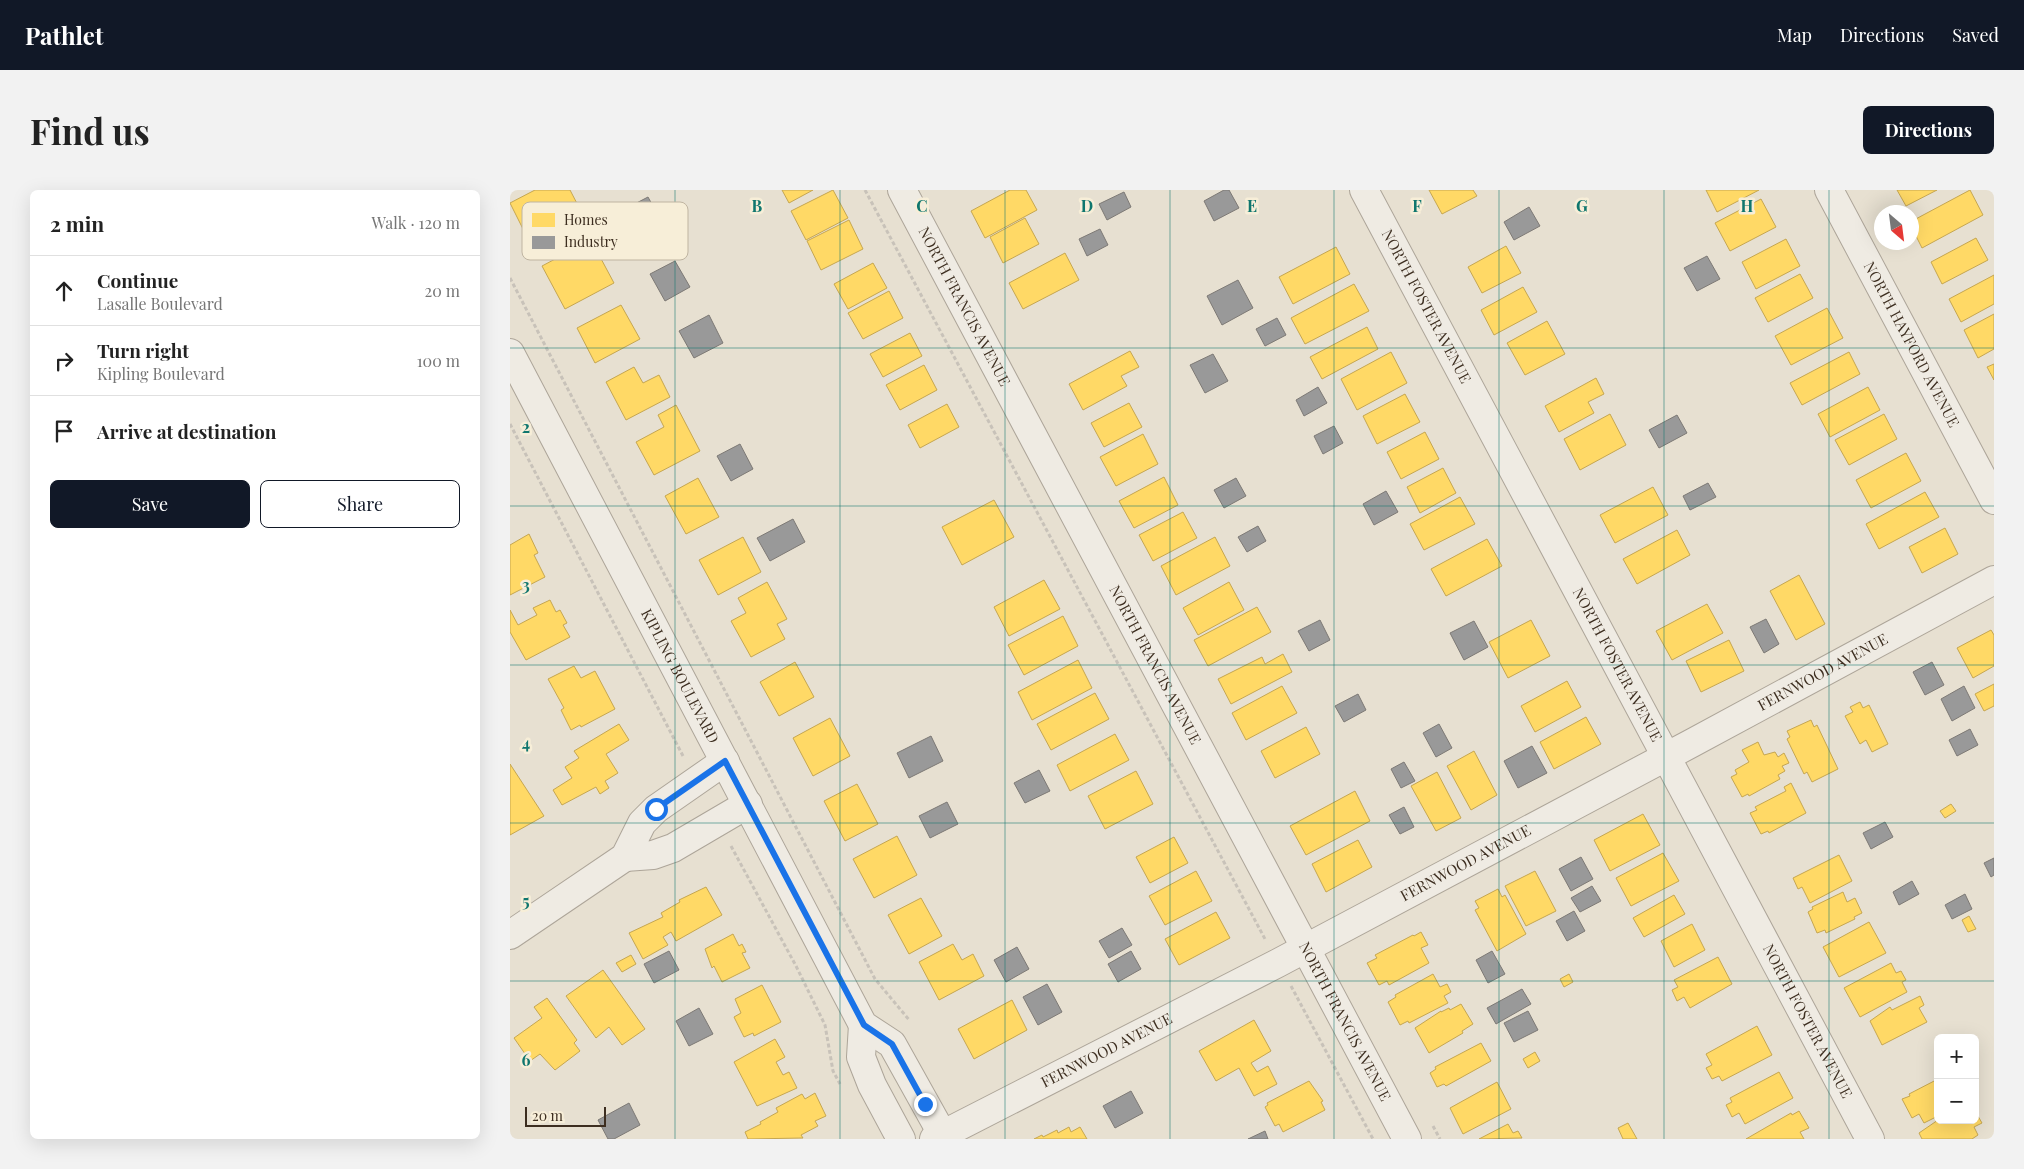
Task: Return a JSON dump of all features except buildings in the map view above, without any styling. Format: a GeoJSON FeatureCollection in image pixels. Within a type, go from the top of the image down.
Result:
{"type":"FeatureCollection","features":[{"type":"Feature","properties":{"kind":"street","name":"NORTH FRANCIS AVENUE"},"geometry":{"type":"LineString","coordinates":[[902,190],[1407,1139]]}},
{"type":"Feature","properties":{"kind":"street","name":"NORTH FOSTER AVENUE"},"geometry":{"type":"LineString","coordinates":[[1364,190],[1870,1139]]}},
{"type":"Feature","properties":{"kind":"street","name":"NORTH HAYFORD AVENUE"},"geometry":{"type":"LineString","coordinates":[[1829,190],[1994,500]]}},
{"type":"Feature","properties":{"kind":"street","name":"KIPLING BOULEVARD"},"geometry":{"type":"LineString","coordinates":[[510,353],[864,1025],[892,1044],[940,1137]]}},
{"type":"Feature","properties":{"kind":"street","name":"FERNWOOD AVENUE"},"geometry":{"type":"LineString","coordinates":[[940,1137],[1278,963],[1994,580]]}},
{"type":"Feature","properties":{"kind":"street"},"geometry":{"type":"LineString","coordinates":[[510,935],[625,857],[642,823],[656,809],[725,761]]}},
{"type":"Feature","properties":{"kind":"street"},"geometry":{"type":"LineString","coordinates":[[625,857],[653,855],[673,848],[748,804]]}},
{"type":"Feature","properties":{"kind":"street"},"geometry":{"type":"LineString","coordinates":[[864,1025],[861,1057],[872,1085],[901,1139]]}},
{"type":"Feature","properties":{"kind":"path"},"geometry":{"type":"LineString","coordinates":[[865,190],[1373,1139]]}},
{"type":"Feature","properties":{"kind":"path"},"geometry":{"type":"LineString","coordinates":[[510,278],[875,979],[911,1022]]}},
{"type":"Feature","properties":{"kind":"route"},"geometry":{"type":"LineString","coordinates":[[656,809],[725,761],[864,1025],[892,1044],[925,1104]]}}]}
